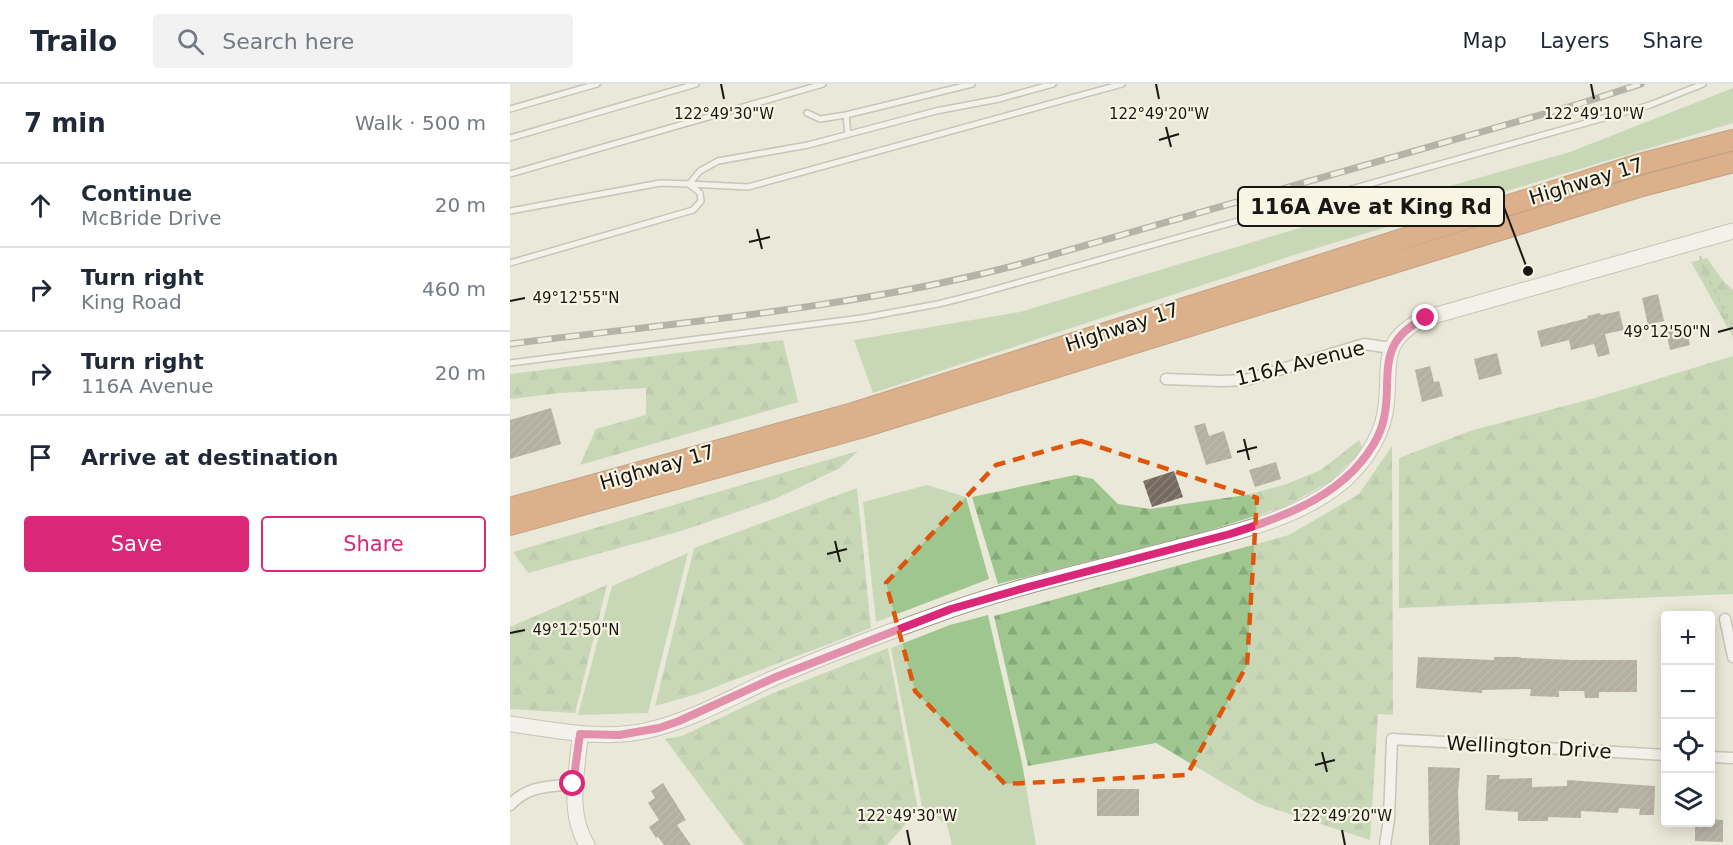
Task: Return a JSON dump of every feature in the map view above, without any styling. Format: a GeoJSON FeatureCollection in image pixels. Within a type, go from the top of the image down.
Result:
{"type":"FeatureCollection","features":[{"type":"Feature","properties":{"kind":"highway","name":"Highway 17"},"geometry":{"type":"LineString","coordinates":[[510,508],[853,413],[1636,165],[1733,140]]}},
{"type":"Feature","properties":{"kind":"highway","name":"Highway 17"},"geometry":{"type":"LineString","coordinates":[[510,525],[860,428],[1630,190],[1733,162]]}},
{"type":"Feature","properties":{"kind":"street","name":"116A Avenue"},"geometry":{"type":"LineString","coordinates":[[1166,379],[1246,380],[1364,344],[1391,348],[1399,336],[1411,325],[1426,318],[1733,231]]}},
{"type":"Feature","properties":{"kind":"street"},"geometry":{"type":"LineString","coordinates":[[510,724],[580,734],[619,735],[659,728],[776,677],[951,609],[1230,534],[1305,506],[1349,476],[1378,435],[1385,414],[1391,348]]}},
{"type":"Feature","properties":{"kind":"street"},"geometry":{"type":"LineString","coordinates":[[1725,620],[1733,657]]}},
{"type":"Feature","properties":{"kind":"street"},"geometry":{"type":"LineString","coordinates":[[580,734],[573,784],[575,816],[587,845]]}},
{"type":"Feature","properties":{"kind":"street","name":"Wellington Drive"},"geometry":{"type":"LineString","coordinates":[[1385,845],[1389,819],[1392,739],[1661,754]]}},
{"type":"Feature","properties":{"kind":"street"},"geometry":{"type":"LineString","coordinates":[[1715,757],[1733,758]]}},
{"type":"Feature","properties":{"kind":"street"},"geometry":{"type":"LineString","coordinates":[[510,805],[518,797],[539,787],[573,784]]}},
{"type":"Feature","properties":{"kind":"lane"},"geometry":{"type":"LineString","coordinates":[[510,109],[597,84]]}},
{"type":"Feature","properties":{"kind":"lane"},"geometry":{"type":"LineString","coordinates":[[510,138],[696,84]]}},
{"type":"Feature","properties":{"kind":"lane"},"geometry":{"type":"LineString","coordinates":[[510,174],[823,84]]}},
{"type":"Feature","properties":{"kind":"lane"},"geometry":{"type":"LineString","coordinates":[[807,113],[820,118],[846,115],[972,84]]}},
{"type":"Feature","properties":{"kind":"lane"},"geometry":{"type":"LineString","coordinates":[[689,184],[700,171],[718,161],[808,145],[936,111],[999,99],[1053,84]]}},
{"type":"Feature","properties":{"kind":"lane"},"geometry":{"type":"LineString","coordinates":[[510,211],[660,183],[748,187],[1122,84]]}},
{"type":"Feature","properties":{"kind":"lane"},"geometry":{"type":"LineString","coordinates":[[510,363],[862,318],[968,297],[1638,108],[1703,84]]}},
{"type":"Feature","properties":{"kind":"lane"},"geometry":{"type":"LineString","coordinates":[[846,115],[848,134]]}},
{"type":"Feature","properties":{"kind":"lane"},"geometry":{"type":"LineString","coordinates":[[510,263],[693,210],[701,201],[700,193],[689,184]]}},
{"type":"Feature","properties":{"kind":"path"},"geometry":{"type":"LineString","coordinates":[[1700,256],[1704,270],[1733,327]]}},
{"type":"Feature","properties":{"kind":"highlighted area"},"geometry":{"type":"Polygon","coordinates":[[[1081,441],[1257,498],[1247,665],[1187,775],[1005,784],[915,691],[886,583],[996,465],[1081,441]]]}},
{"type":"Feature","properties":{"kind":"green space"},"geometry":{"type":"Polygon","coordinates":[[[1733,88],[1733,123],[1297,254],[873,393],[854,340],[1020,312],[1286,232],[1570,152],[1733,88]]]}},
{"type":"Feature","properties":{"kind":"green space"},"geometry":{"type":"Polygon","coordinates":[[[1707,258],[1720,277],[1733,290],[1733,337],[1691,262],[1707,258]]]}},
{"type":"Feature","properties":{"kind":"green space"},"geometry":{"type":"Polygon","coordinates":[[[783,340],[798,402],[580,465],[596,429],[646,415],[646,388],[559,393],[510,399],[510,374],[783,340]]]}},
{"type":"Feature","properties":{"kind":"green space"},"geometry":{"type":"Polygon","coordinates":[[[1733,356],[1733,594],[1399,608],[1399,458],[1470,431],[1595,398],[1733,356]]]}},
{"type":"Feature","properties":{"kind":"green space"},"geometry":{"type":"Polygon","coordinates":[[[1359,440],[1363,449],[1331,481],[1284,507],[1197,534],[998,584],[972,497],[1075,475],[1093,479],[1118,504],[1150,509],[1246,495],[1284,485],[1321,470],[1359,440]]]}},
{"type":"Feature","properties":{"kind":"green space"},"geometry":{"type":"Polygon","coordinates":[[[1392,446],[1393,715],[1378,714],[1370,840],[1259,804],[1156,743],[1028,766],[994,616],[1289,535],[1359,494],[1392,446]]]}},
{"type":"Feature","properties":{"kind":"green space"},"geometry":{"type":"Polygon","coordinates":[[[858,451],[840,468],[775,499],[681,531],[528,573],[513,552],[858,451]]]}},
{"type":"Feature","properties":{"kind":"green space"},"geometry":{"type":"Polygon","coordinates":[[[927,485],[966,497],[989,579],[876,622],[863,502],[927,485]]]}},
{"type":"Feature","properties":{"kind":"green space"},"geometry":{"type":"Polygon","coordinates":[[[857,488],[871,628],[697,694],[655,706],[694,548],[857,488]]]}},
{"type":"Feature","properties":{"kind":"green space"},"geometry":{"type":"Polygon","coordinates":[[[688,553],[648,713],[578,715],[612,586],[688,553]]]}},
{"type":"Feature","properties":{"kind":"green space"},"geometry":{"type":"Polygon","coordinates":[[[607,585],[575,713],[510,709],[510,627],[607,585]]]}},
{"type":"Feature","properties":{"kind":"green space"},"geometry":{"type":"Polygon","coordinates":[[[988,615],[1022,763],[1036,845],[952,845],[947,825],[922,806],[891,648],[950,625],[988,615]]]}},
{"type":"Feature","properties":{"kind":"green space"},"geometry":{"type":"Polygon","coordinates":[[[888,648],[918,810],[887,845],[744,845],[665,739],[682,736],[771,694],[888,648]]]}},
{"type":"Feature","properties":{"kind":"building"},"geometry":{"type":"Polygon","coordinates":[[[1658,294],[1664,321],[1648,325],[1642,298],[1658,294]]]}},
{"type":"Feature","properties":{"kind":"building"},"geometry":{"type":"Polygon","coordinates":[[[1619,311],[1624,330],[1605,334],[1610,354],[1598,357],[1594,344],[1571,350],[1569,340],[1541,347],[1537,331],[1588,318],[1587,316],[1619,311]]]}},
{"type":"Feature","properties":{"kind":"building"},"geometry":{"type":"Polygon","coordinates":[[[1685,323],[1690,345],[1670,350],[1665,328],[1685,323]]]}},
{"type":"Feature","properties":{"kind":"building"},"geometry":{"type":"Polygon","coordinates":[[[1497,353],[1502,374],[1479,380],[1474,359],[1497,353]]]}},
{"type":"Feature","properties":{"kind":"building"},"geometry":{"type":"Polygon","coordinates":[[[1430,366],[1434,382],[1439,381],[1443,396],[1422,402],[1415,370],[1430,366]]]}},
{"type":"Feature","properties":{"kind":"building"},"geometry":{"type":"Polygon","coordinates":[[[551,408],[561,444],[510,459],[510,420],[551,408]]]}},
{"type":"Feature","properties":{"kind":"building"},"geometry":{"type":"Polygon","coordinates":[[[1205,423],[1209,436],[1224,431],[1232,458],[1206,465],[1194,426],[1205,423]]]}},
{"type":"Feature","properties":{"kind":"building"},"geometry":{"type":"Polygon","coordinates":[[[1276,462],[1281,479],[1255,487],[1249,470],[1276,462]]]}},
{"type":"Feature","properties":{"kind":"building"},"geometry":{"type":"Polygon","coordinates":[[[1174,471],[1183,497],[1152,507],[1143,481],[1174,471]]]}},
{"type":"Feature","properties":{"kind":"building"},"geometry":{"type":"Polygon","coordinates":[[[1418,657],[1494,660],[1494,657],[1521,657],[1637,660],[1637,692],[1599,692],[1599,698],[1585,698],[1584,691],[1559,691],[1559,697],[1530,696],[1531,689],[1482,690],[1482,693],[1416,688],[1418,657]]]}},
{"type":"Feature","properties":{"kind":"building"},"geometry":{"type":"Polygon","coordinates":[[[1428,767],[1460,768],[1458,793],[1460,845],[1429,845],[1428,767]]]}},
{"type":"Feature","properties":{"kind":"building"},"geometry":{"type":"Polygon","coordinates":[[[1487,775],[1500,775],[1499,779],[1532,778],[1532,787],[1567,786],[1567,780],[1655,786],[1654,815],[1639,815],[1640,809],[1619,808],[1618,813],[1581,811],[1581,818],[1548,817],[1548,821],[1518,821],[1518,812],[1485,810],[1487,775]]]}},
{"type":"Feature","properties":{"kind":"building"},"geometry":{"type":"Polygon","coordinates":[[[663,783],[686,820],[677,825],[691,845],[664,845],[649,827],[659,820],[648,803],[655,798],[651,791],[663,783]]]}},
{"type":"Feature","properties":{"kind":"building"},"geometry":{"type":"Polygon","coordinates":[[[1097,789],[1139,789],[1139,816],[1097,816],[1097,789]]]}},
{"type":"Feature","properties":{"kind":"building"},"geometry":{"type":"Polygon","coordinates":[[[1715,819],[1723,820],[1723,842],[1695,841],[1695,827],[1715,827],[1715,819]]]}},
{"type":"Feature","properties":{"kind":"railway"},"geometry":{"type":"LineString","coordinates":[[510,344],[828,304],[954,280],[1017,265],[1582,103],[1641,84]]}},
{"type":"Feature","properties":{"kind":"place","name":"116A Ave at King Rd"},"geometry":{"type":"Point","coordinates":[1528,271]}},
{"type":"Feature","properties":{"kind":"route"},"geometry":{"type":"LineString","coordinates":[[573,784],[580,734],[619,735],[659,728],[776,677],[951,609],[1230,534],[1305,506],[1349,476],[1372,447],[1385,414],[1391,348],[1399,336],[1411,325],[1426,318]]}}]}
